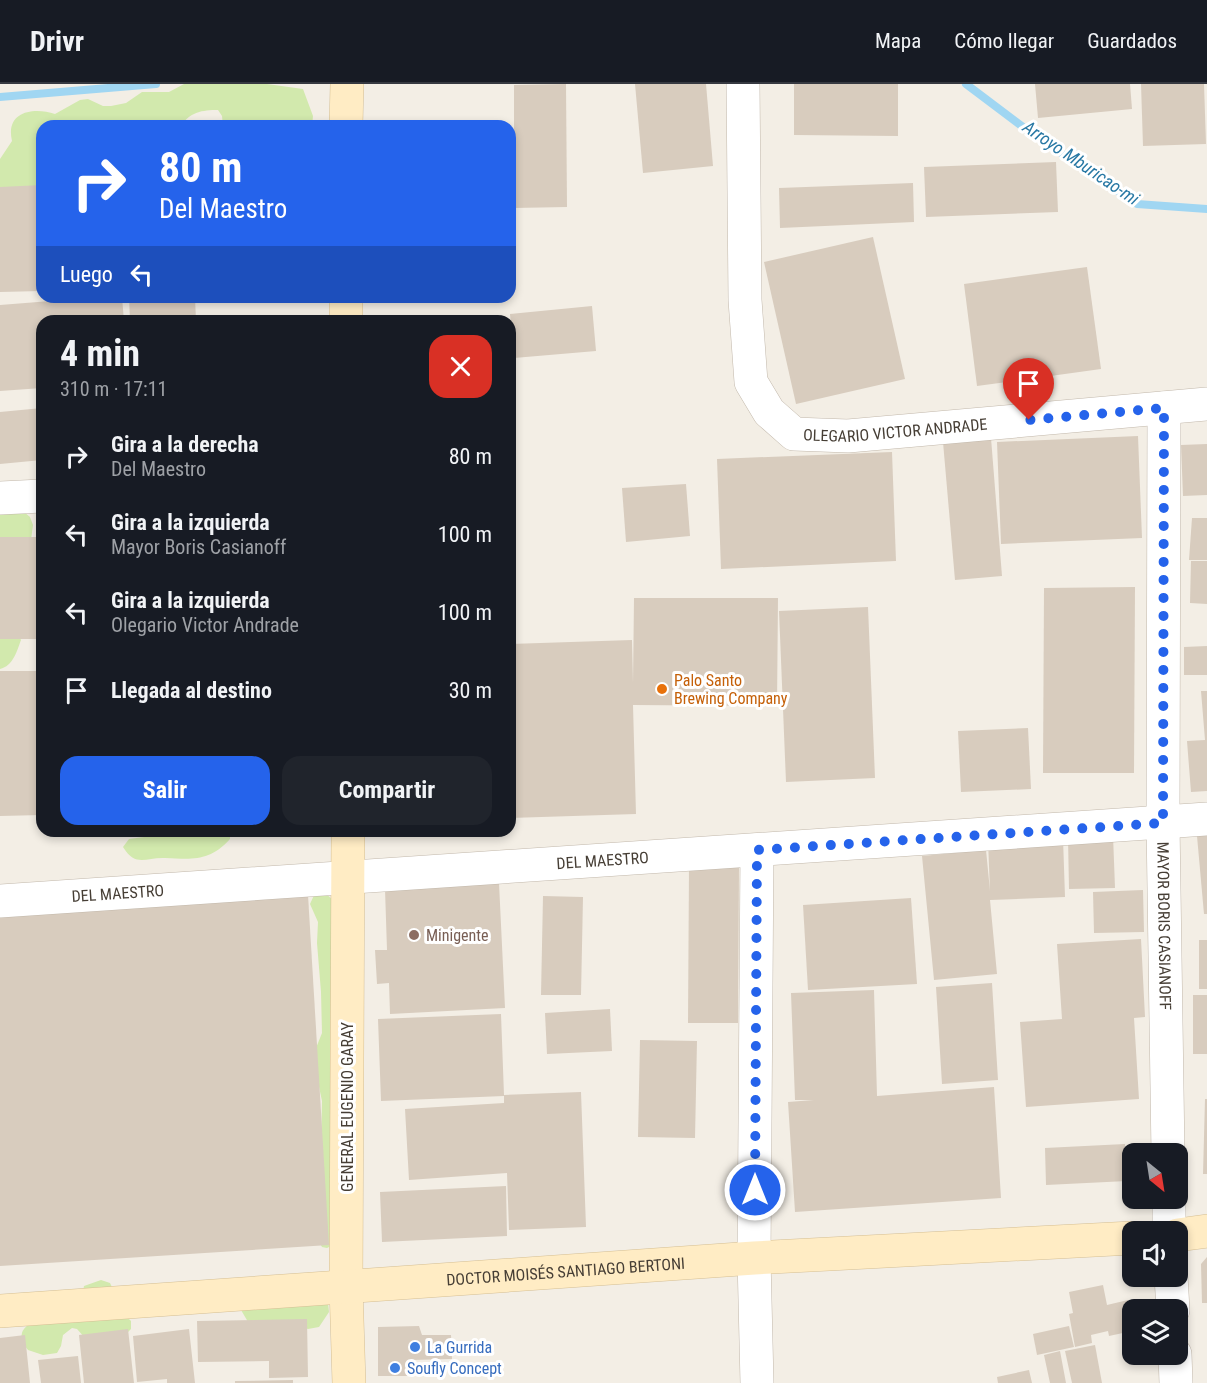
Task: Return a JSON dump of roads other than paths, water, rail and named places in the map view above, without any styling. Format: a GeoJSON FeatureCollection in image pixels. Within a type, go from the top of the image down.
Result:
{"type":"FeatureCollection","features":[{"type":"Feature","properties":{"kind":"street"},"geometry":{"type":"LineString","coordinates":[[346,84],[346,120]]}},
{"type":"Feature","properties":{"kind":"street","name":"OLEGARIO VICTOR ANDRADE"},"geometry":{"type":"LineString","coordinates":[[743,84],[745,300],[751,382],[769,412],[794,434],[848,436],[1207,404]]}},
{"type":"Feature","properties":{"kind":"street","name":"MAYOR BORIS CASIANOFF"},"geometry":{"type":"LineString","coordinates":[[1164,408],[1163,823],[1168,1143]]}},
{"type":"Feature","properties":{"kind":"street"},"geometry":{"type":"LineString","coordinates":[[0,498],[36,496]]}},
{"type":"Feature","properties":{"kind":"street","name":"DEL MAESTRO"},"geometry":{"type":"LineString","coordinates":[[0,901],[1207,819]]}},
{"type":"Feature","properties":{"kind":"street","name":"GENERAL EUGENIO GARAY"},"geometry":{"type":"LineString","coordinates":[[348,837],[346,1287],[349,1383]]}},
{"type":"Feature","properties":{"kind":"street"},"geometry":{"type":"LineString","coordinates":[[757,850],[754,1258],[757,1383]]}},
{"type":"Feature","properties":{"kind":"street"},"geometry":{"type":"LineString","coordinates":[[1188,1234],[1207,1231]]}},
{"type":"Feature","properties":{"kind":"street","name":"DOCTOR MOISÉS SANTIAGO BERTONI"},"geometry":{"type":"LineString","coordinates":[[0,1311],[754,1258],[1122,1239]]}},
{"type":"Feature","properties":{"kind":"street"},"geometry":{"type":"LineString","coordinates":[[1175,1365],[1176,1383]]}},
{"type":"Feature","properties":{"kind":"waterway","name":"Arroyo Mburicao-mi"},"geometry":{"type":"LineString","coordinates":[[0,97],[156,84]]}},
{"type":"Feature","properties":{"kind":"waterway","name":"Arroyo Mburicao-mi"},"geometry":{"type":"LineString","coordinates":[[966,84],[1027,130],[1137,204],[1207,209]]}},
{"type":"Feature","properties":{"kind":"place","name":"Palo Santo Brewing Company"},"geometry":{"type":"Point","coordinates":[662,689]}},
{"type":"Feature","properties":{"kind":"place","name":"Minigente"},"geometry":{"type":"Point","coordinates":[414,935]}},
{"type":"Feature","properties":{"kind":"place","name":"La Gurrida"},"geometry":{"type":"Point","coordinates":[415,1347]}},
{"type":"Feature","properties":{"kind":"place","name":"Soufly Concept"},"geometry":{"type":"Point","coordinates":[395,1368]}}]}
